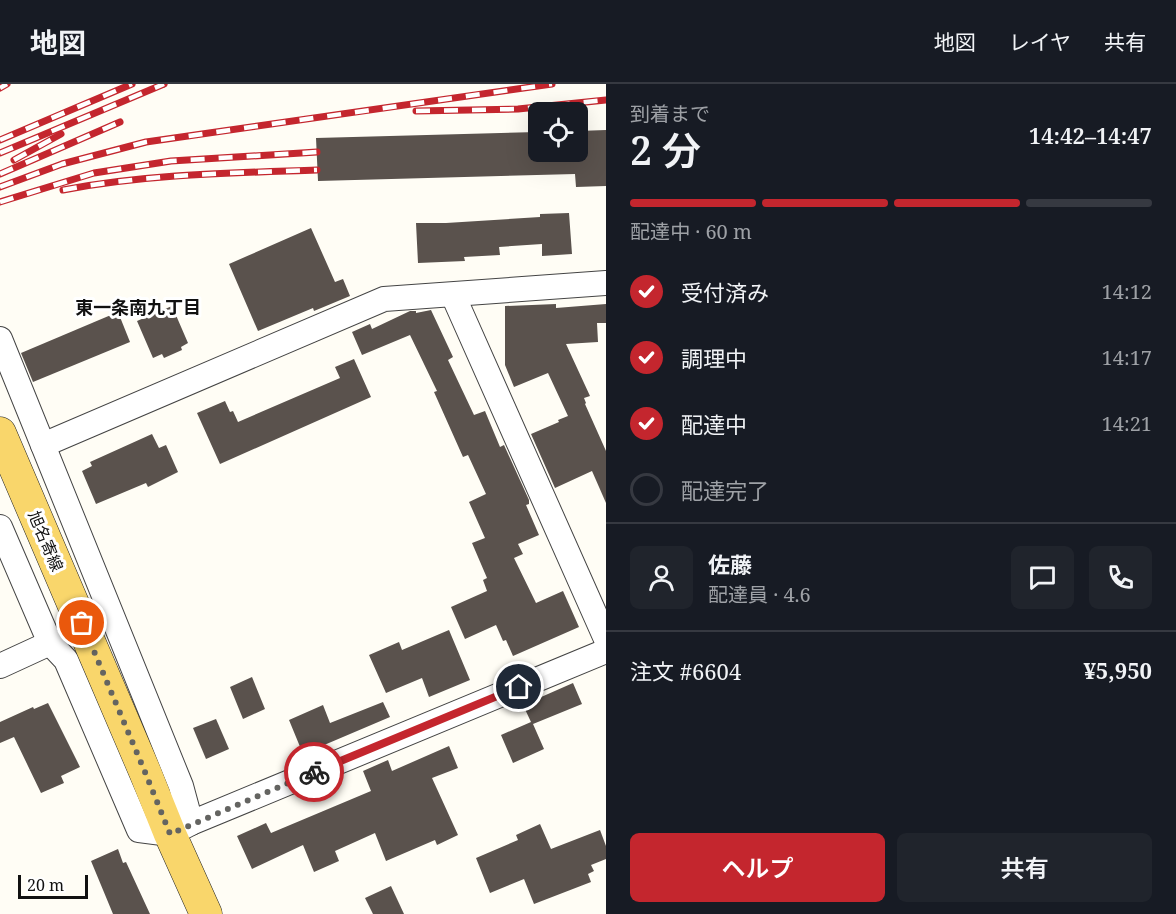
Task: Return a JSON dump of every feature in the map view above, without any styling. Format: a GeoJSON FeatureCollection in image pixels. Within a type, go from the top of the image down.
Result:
{"type":"FeatureCollection","features":[{"type":"Feature","properties":{"kind":"main road","name":"旭名寄線"},"geometry":{"type":"LineString","coordinates":[[0,433],[145,772],[180,829],[206,914]]}},
{"type":"Feature","properties":{"kind":"street"},"geometry":{"type":"LineString","coordinates":[[43,446],[384,299],[606,283]]}},
{"type":"Feature","properties":{"kind":"street"},"geometry":{"type":"LineString","coordinates":[[453,295],[606,639]]}},
{"type":"Feature","properties":{"kind":"street"},"geometry":{"type":"LineString","coordinates":[[0,339],[181,786],[180,829]]}},
{"type":"Feature","properties":{"kind":"street"},"geometry":{"type":"LineString","coordinates":[[0,527],[50,643],[66,660],[139,830],[180,829],[606,651]]}},
{"type":"Feature","properties":{"kind":"street"},"geometry":{"type":"LineString","coordinates":[[0,666],[50,643]]}},
{"type":"Feature","properties":{"kind":"building"},"geometry":{"type":"Polygon","coordinates":[[[606,130],[606,186],[576,187],[575,174],[318,181],[316,138],[528,132],[528,162],[588,162],[588,131],[606,130]]]}},
{"type":"Feature","properties":{"kind":"building"},"geometry":{"type":"Polygon","coordinates":[[[569,213],[572,254],[542,256],[542,244],[499,247],[500,255],[464,257],[465,261],[418,263],[416,223],[540,217],[540,214],[569,213]]]}},
{"type":"Feature","properties":{"kind":"building"},"geometry":{"type":"Polygon","coordinates":[[[311,228],[335,282],[343,279],[350,296],[314,311],[313,308],[258,331],[229,264],[311,228]]]}},
{"type":"Feature","properties":{"kind":"building"},"geometry":{"type":"Polygon","coordinates":[[[556,304],[556,308],[606,304],[606,323],[597,323],[598,342],[566,344],[590,396],[584,398],[585,404],[606,451],[606,503],[592,471],[555,488],[531,434],[568,416],[548,373],[514,387],[505,365],[505,306],[556,304]]]}},
{"type":"Feature","properties":{"kind":"building"},"geometry":{"type":"Polygon","coordinates":[[[172,306],[188,343],[181,347],[182,350],[164,358],[162,354],[153,358],[137,321],[172,306]]]}},
{"type":"Feature","properties":{"kind":"building"},"geometry":{"type":"Polygon","coordinates":[[[431,310],[453,357],[448,360],[474,415],[485,411],[500,447],[504,445],[529,500],[529,504],[526,505],[539,535],[518,544],[523,554],[514,558],[536,603],[563,591],[579,627],[513,656],[496,625],[465,639],[451,607],[487,591],[483,580],[487,578],[472,543],[485,538],[469,502],[486,494],[468,455],[463,457],[434,392],[437,391],[410,335],[362,355],[352,332],[370,324],[372,329],[410,311],[416,311],[416,313],[431,310]]]}},
{"type":"Feature","properties":{"kind":"building"},"geometry":{"type":"Polygon","coordinates":[[[118,312],[130,342],[33,382],[21,353],[118,312]]]}},
{"type":"Feature","properties":{"kind":"building"},"geometry":{"type":"Polygon","coordinates":[[[354,359],[371,397],[220,464],[197,413],[225,401],[238,422],[340,378],[335,367],[354,359]]]}},
{"type":"Feature","properties":{"kind":"building"},"geometry":{"type":"Polygon","coordinates":[[[152,434],[159,448],[166,445],[178,472],[148,487],[146,483],[96,504],[82,471],[92,466],[90,462],[152,434]]]}},
{"type":"Feature","properties":{"kind":"building"},"geometry":{"type":"Polygon","coordinates":[[[449,630],[470,680],[429,697],[422,678],[386,693],[369,655],[399,642],[402,650],[449,630]]]}},
{"type":"Feature","properties":{"kind":"building"},"geometry":{"type":"Polygon","coordinates":[[[252,677],[265,709],[243,719],[230,687],[252,677]]]}},
{"type":"Feature","properties":{"kind":"building"},"geometry":{"type":"Polygon","coordinates":[[[573,683],[582,704],[533,724],[544,749],[513,763],[501,735],[531,722],[523,705],[573,683]]]}},
{"type":"Feature","properties":{"kind":"building"},"geometry":{"type":"Polygon","coordinates":[[[383,702],[390,717],[303,754],[289,720],[323,705],[330,723],[383,702]]]}},
{"type":"Feature","properties":{"kind":"building"},"geometry":{"type":"Polygon","coordinates":[[[48,703],[80,767],[61,776],[64,783],[41,793],[14,737],[0,743],[0,722],[33,707],[34,709],[48,703]]]}},
{"type":"Feature","properties":{"kind":"building"},"geometry":{"type":"Polygon","coordinates":[[[216,719],[229,749],[206,759],[193,728],[216,719]]]}},
{"type":"Feature","properties":{"kind":"building"},"geometry":{"type":"Polygon","coordinates":[[[449,746],[458,768],[432,778],[458,835],[437,845],[435,840],[386,861],[375,833],[335,851],[339,861],[314,872],[303,845],[252,869],[237,836],[266,823],[271,833],[371,791],[363,771],[388,760],[392,771],[449,746]]]}},
{"type":"Feature","properties":{"kind":"building"},"geometry":{"type":"Polygon","coordinates":[[[540,824],[551,849],[600,830],[606,846],[606,859],[591,865],[594,871],[588,874],[591,882],[534,904],[524,879],[490,893],[476,858],[518,840],[516,835],[540,824]]]}},
{"type":"Feature","properties":{"kind":"building"},"geometry":{"type":"Polygon","coordinates":[[[118,849],[150,914],[113,914],[91,861],[118,849]]]}},
{"type":"Feature","properties":{"kind":"building"},"geometry":{"type":"Polygon","coordinates":[[[391,886],[404,914],[373,914],[365,898],[391,886]]]}},
{"type":"Feature","properties":{"kind":"railway"},"geometry":{"type":"LineString","coordinates":[[0,88],[7,84]]}},
{"type":"Feature","properties":{"kind":"railway"},"geometry":{"type":"LineString","coordinates":[[0,140],[132,84]]}},
{"type":"Feature","properties":{"kind":"railway"},"geometry":{"type":"LineString","coordinates":[[0,153],[164,84]]}},
{"type":"Feature","properties":{"kind":"railway"},"geometry":{"type":"LineString","coordinates":[[0,187],[62,164],[146,142],[552,84]]}},
{"type":"Feature","properties":{"kind":"railway"},"geometry":{"type":"LineString","coordinates":[[416,111],[518,109],[606,100]]}},
{"type":"Feature","properties":{"kind":"railway"},"geometry":{"type":"LineString","coordinates":[[0,174],[120,122]]}},
{"type":"Feature","properties":{"kind":"railway"},"geometry":{"type":"LineString","coordinates":[[14,160],[61,134]]}},
{"type":"Feature","properties":{"kind":"railway"},"geometry":{"type":"LineString","coordinates":[[0,202],[94,173],[171,161],[317,152]]}},
{"type":"Feature","properties":{"kind":"railway"},"geometry":{"type":"LineString","coordinates":[[63,190],[158,177],[317,170]]}},
{"type":"Feature","properties":{"kind":"way so far"},"geometry":{"type":"LineString","coordinates":[[82,623],[170,834],[314,772]]}},
{"type":"Feature","properties":{"kind":"district","name":"東一条南九丁目"},"geometry":{"type":"Point","coordinates":[138,308]}},
{"type":"Feature","properties":{"kind":"route"},"geometry":{"type":"LineString","coordinates":[[314,772],[519,687]]}}]}
